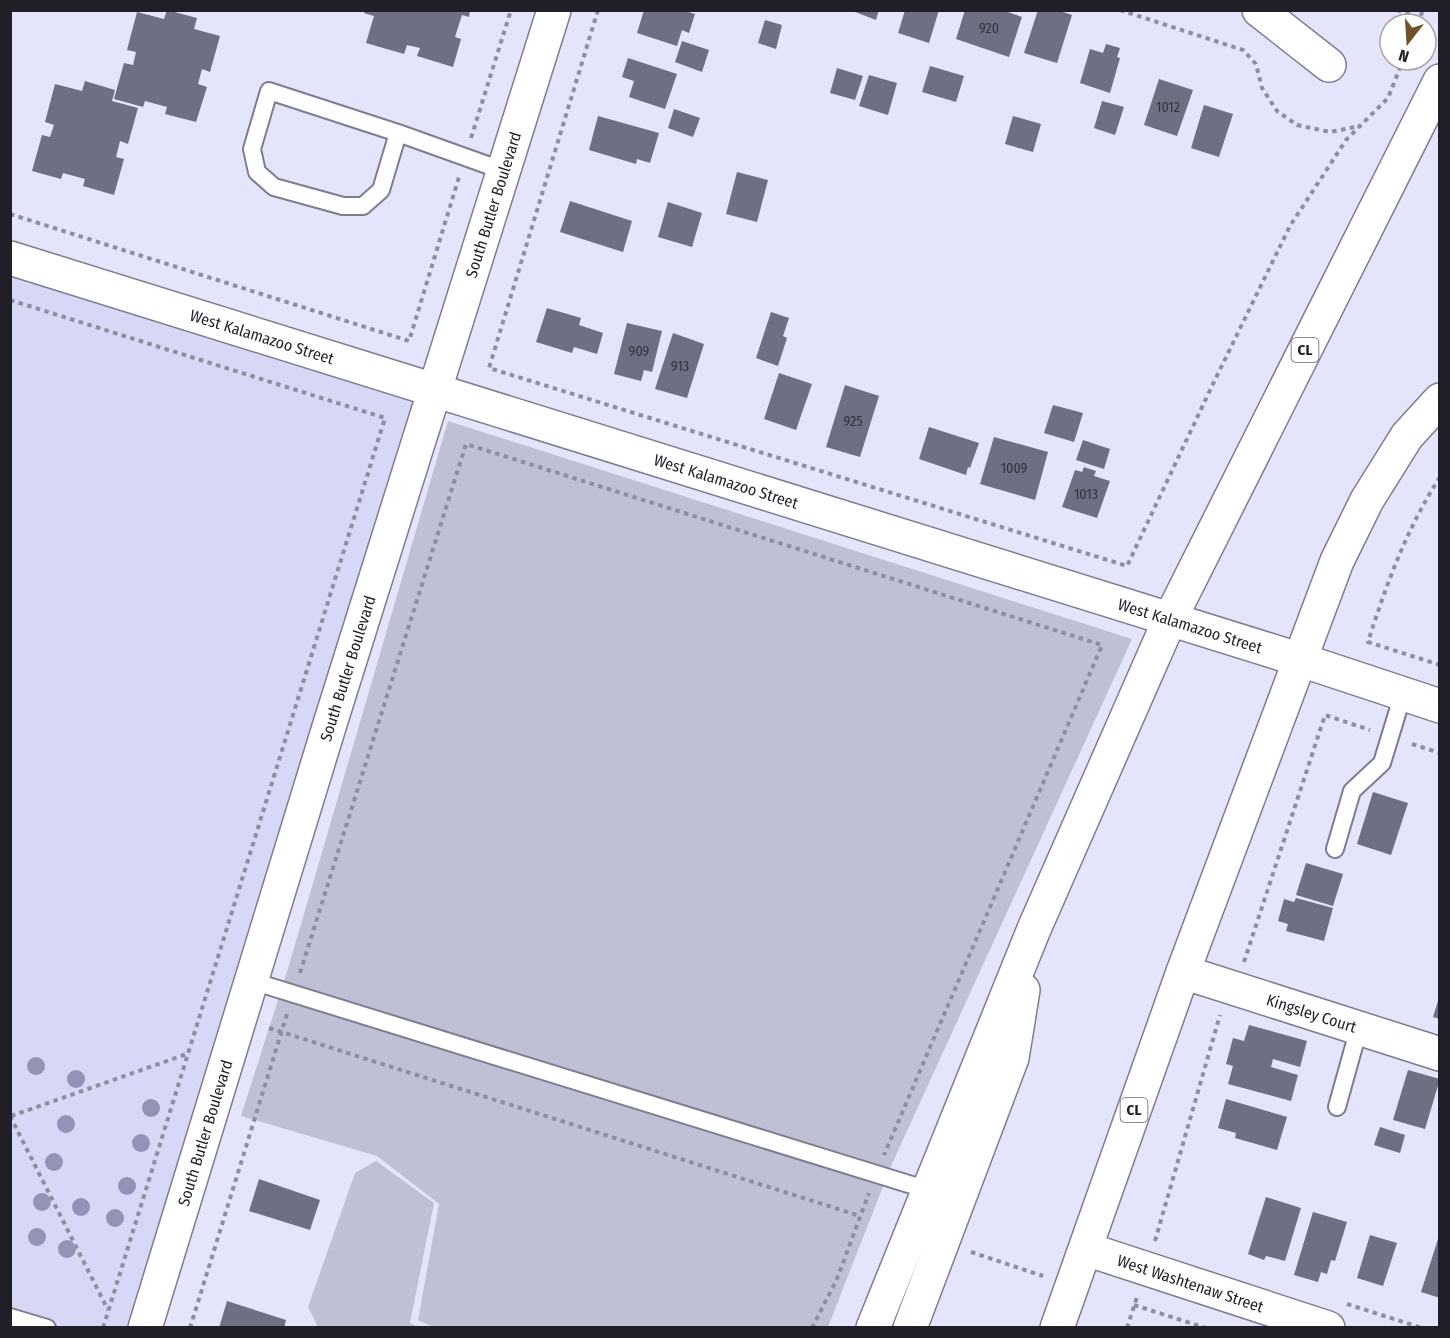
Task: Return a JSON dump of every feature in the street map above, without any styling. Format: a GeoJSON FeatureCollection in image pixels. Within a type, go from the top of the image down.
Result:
{"type":"FeatureCollection","features":[{"type":"Feature","properties":{"kind":"street","name":"South Butler Boulevard"},"geometry":{"type":"LineString","coordinates":[[145,1328],[329,727],[554,10]]}},
{"type":"Feature","properties":{"kind":"street"},"geometry":{"type":"LineString","coordinates":[[1258,10],[1329,65]]}},
{"type":"Feature","properties":{"kind":"street","name":"CL"},"geometry":{"type":"LineString","coordinates":[[1170,619],[1440,81]]}},
{"type":"Feature","properties":{"kind":"street","name":"West Kalamazoo Street"},"geometry":{"type":"LineString","coordinates":[[10,258],[1170,619],[1440,706]]}},
{"type":"Feature","properties":{"kind":"street","name":"CL"},"geometry":{"type":"LineString","coordinates":[[1057,1328],[1183,972],[1338,561],[1367,500],[1407,436],[1440,400]]}},
{"type":"Feature","properties":{"kind":"street"},"geometry":{"type":"LineString","coordinates":[[873,1328],[1034,929],[1170,619]]}},
{"type":"Feature","properties":{"kind":"street"},"geometry":{"type":"LineString","coordinates":[[910,1328],[1012,1058],[1034,929]]}},
{"type":"Feature","properties":{"kind":"street","name":"Kingsley Court"},"geometry":{"type":"LineString","coordinates":[[1183,972],[1440,1054]]}},
{"type":"Feature","properties":{"kind":"street","name":"West Washtenaw Street"},"geometry":{"type":"LineString","coordinates":[[1086,1249],[1328,1328]]}},
{"type":"Feature","properties":{"kind":"lane"},"geometry":{"type":"LineString","coordinates":[[398,133],[381,189],[363,206],[343,206],[274,187],[257,172],[252,149],[269,91],[398,133],[504,171]]}},
{"type":"Feature","properties":{"kind":"lane"},"geometry":{"type":"LineString","coordinates":[[1335,849],[1352,791],[1382,763],[1403,694]]}},
{"type":"Feature","properties":{"kind":"lane"},"geometry":{"type":"LineString","coordinates":[[252,981],[928,1190]]}},
{"type":"Feature","properties":{"kind":"lane"},"geometry":{"type":"LineString","coordinates":[[1337,1107],[1359,1028]]}},
{"type":"Feature","properties":{"kind":"lane"},"geometry":{"type":"LineString","coordinates":[[10,1317],[47,1328]]}},
{"type":"Feature","properties":{"kind":"path"},"geometry":{"type":"LineString","coordinates":[[598,10],[489,368],[1127,566],[1290,226],[1346,140],[1388,98],[1398,72]]}},
{"type":"Feature","properties":{"kind":"path"},"geometry":{"type":"LineString","coordinates":[[1120,10],[1243,50],[1256,64],[1262,88],[1277,111],[1297,124],[1330,132],[1361,126]]}},
{"type":"Feature","properties":{"kind":"path"},"geometry":{"type":"LineString","coordinates":[[10,214],[409,341]]}},
{"type":"Feature","properties":{"kind":"path"},"geometry":{"type":"LineString","coordinates":[[10,300],[385,418],[103,1328]]}},
{"type":"Feature","properties":{"kind":"path"},"geometry":{"type":"LineString","coordinates":[[190,1328],[466,444],[1102,645],[875,1175],[837,1279],[812,1328]]}},
{"type":"Feature","properties":{"kind":"path"},"geometry":{"type":"LineString","coordinates":[[1440,477],[1423,504],[1387,584],[1368,642],[1440,665]]}},
{"type":"Feature","properties":{"kind":"path"},"geometry":{"type":"LineString","coordinates":[[1242,969],[1325,715]]}},
{"type":"Feature","properties":{"kind":"path"},"geometry":{"type":"LineString","coordinates":[[1147,1268],[1223,1005]]}},
{"type":"Feature","properties":{"kind":"path"},"geometry":{"type":"LineString","coordinates":[[202,1006],[860,1216]]}},
{"type":"Feature","properties":{"kind":"path"},"geometry":{"type":"LineString","coordinates":[[108,1310],[11,1116],[187,1054]]}},
{"type":"Feature","properties":{"kind":"path"},"geometry":{"type":"LineString","coordinates":[[964,1250],[1044,1276]]}},
{"type":"Feature","properties":{"kind":"path"},"geometry":{"type":"LineString","coordinates":[[1134,1305],[1206,1328]]}},
{"type":"Feature","properties":{"kind":"shaded area"},"geometry":{"type":"Polygon","coordinates":[[[11,254],[435,391],[145,1327],[11,1328],[11,254]]]}},
{"type":"Feature","properties":{"kind":"shaded area"},"geometry":{"type":"Polygon","coordinates":[[[448,421],[1132,639],[891,1166],[828,1327],[433,1327],[418,1320],[439,1204],[377,1156],[241,1116],[287,972],[448,421]]]}},
{"type":"Feature","properties":{"kind":"shaded area"},"geometry":{"type":"Polygon","coordinates":[[[376,1161],[434,1203],[410,1323],[418,1327],[318,1327],[308,1307],[355,1173],[376,1161]]]}},
{"type":"Feature","properties":{"kind":"building"},"geometry":{"type":"Polygon","coordinates":[[[167,10],[197,18],[194,29],[220,36],[210,72],[202,69],[198,84],[207,87],[196,122],[165,114],[167,107],[145,101],[143,107],[114,99],[124,63],[133,65],[136,52],[127,50],[137,12],[164,19],[167,10]]]}},
{"type":"Feature","properties":{"kind":"building"},"geometry":{"type":"Polygon","coordinates":[[[365,10],[470,10],[469,17],[462,15],[455,37],[461,39],[453,67],[417,56],[420,48],[407,45],[404,54],[366,43],[374,16],[364,13],[365,10]]]}},
{"type":"Feature","properties":{"kind":"building"},"geometry":{"type":"Polygon","coordinates":[[[644,10],[682,10],[695,14],[689,33],[682,30],[677,46],[637,33],[644,10]]]}},
{"type":"Feature","properties":{"kind":"building"},"geometry":{"type":"Polygon","coordinates":[[[850,10],[879,10],[876,20],[850,10]]]}},
{"type":"Feature","properties":{"kind":"building"},"geometry":{"type":"Polygon","coordinates":[[[905,10],[939,10],[929,43],[898,33],[905,10]]]}},
{"type":"Feature","properties":{"kind":"building"},"geometry":{"type":"Polygon","coordinates":[[[965,10],[1002,10],[1022,17],[1009,57],[956,39],[965,10]]]}},
{"type":"Feature","properties":{"kind":"building"},"geometry":{"type":"Polygon","coordinates":[[[1038,10],[1057,10],[1072,15],[1057,63],[1024,53],[1038,10]]]}},
{"type":"Feature","properties":{"kind":"building"},"geometry":{"type":"Polygon","coordinates":[[[765,20],[782,25],[776,49],[758,43],[765,20]]]}},
{"type":"Feature","properties":{"kind":"building"},"geometry":{"type":"Polygon","coordinates":[[[682,41],[709,50],[702,72],[675,62],[682,41]]]}},
{"type":"Feature","properties":{"kind":"building"},"geometry":{"type":"Polygon","coordinates":[[[1106,44],[1120,48],[1117,57],[1120,58],[1110,93],[1080,83],[1090,49],[1103,53],[1106,44]]]}},
{"type":"Feature","properties":{"kind":"building"},"geometry":{"type":"Polygon","coordinates":[[[628,58],[677,74],[665,109],[629,97],[634,81],[622,77],[628,58]]]}},
{"type":"Feature","properties":{"kind":"building"},"geometry":{"type":"Polygon","coordinates":[[[930,66],[964,76],[956,102],[922,92],[930,66]]]}},
{"type":"Feature","properties":{"kind":"building"},"geometry":{"type":"Polygon","coordinates":[[[837,68],[863,76],[855,100],[830,93],[837,68]]]}},
{"type":"Feature","properties":{"kind":"building"},"geometry":{"type":"Polygon","coordinates":[[[869,75],[897,83],[888,115],[859,106],[869,75]]]}},
{"type":"Feature","properties":{"kind":"building"},"geometry":{"type":"Polygon","coordinates":[[[1159,79],[1193,90],[1177,136],[1144,125],[1159,79]]]}},
{"type":"Feature","properties":{"kind":"building"},"geometry":{"type":"Polygon","coordinates":[[[85,81],[115,90],[112,101],[138,108],[128,144],[120,141],[116,157],[124,159],[114,195],[83,186],[85,179],[63,173],[61,179],[32,171],[42,135],[50,137],[54,125],[45,122],[55,84],[82,91],[85,81]]]}},
{"type":"Feature","properties":{"kind":"building"},"geometry":{"type":"Polygon","coordinates":[[[1102,101],[1124,107],[1115,135],[1094,128],[1102,101]]]}},
{"type":"Feature","properties":{"kind":"building"},"geometry":{"type":"Polygon","coordinates":[[[1204,105],[1233,114],[1219,157],[1191,148],[1204,105]]]}},
{"type":"Feature","properties":{"kind":"building"},"geometry":{"type":"Polygon","coordinates":[[[674,109],[700,118],[693,137],[668,128],[674,109]]]}},
{"type":"Feature","properties":{"kind":"building"},"geometry":{"type":"Polygon","coordinates":[[[598,116],[659,133],[650,163],[637,159],[636,164],[589,150],[598,116]]]}},
{"type":"Feature","properties":{"kind":"building"},"geometry":{"type":"Polygon","coordinates":[[[1013,116],[1041,124],[1033,152],[1005,144],[1013,116]]]}},
{"type":"Feature","properties":{"kind":"building"},"geometry":{"type":"Polygon","coordinates":[[[737,172],[768,180],[757,222],[726,214],[737,172]]]}},
{"type":"Feature","properties":{"kind":"building"},"geometry":{"type":"Polygon","coordinates":[[[570,201],[632,221],[623,252],[560,232],[570,201]]]}},
{"type":"Feature","properties":{"kind":"building"},"geometry":{"type":"Polygon","coordinates":[[[668,202],[702,213],[692,247],[658,237],[668,202]]]}},
{"type":"Feature","properties":{"kind":"building"},"geometry":{"type":"Polygon","coordinates":[[[547,308],[581,318],[579,325],[603,333],[597,354],[574,347],[572,353],[536,342],[547,308]]]}},
{"type":"Feature","properties":{"kind":"building"},"geometry":{"type":"Polygon","coordinates":[[[771,312],[789,318],[783,336],[787,338],[778,366],[756,358],[771,312]]]}},
{"type":"Feature","properties":{"kind":"building"},"geometry":{"type":"Polygon","coordinates":[[[627,323],[662,331],[652,372],[644,370],[641,381],[614,374],[627,323]]]}},
{"type":"Feature","properties":{"kind":"building"},"geometry":{"type":"Polygon","coordinates":[[[673,333],[704,344],[687,398],[655,389],[673,333]]]}},
{"type":"Feature","properties":{"kind":"building"},"geometry":{"type":"Polygon","coordinates":[[[779,373],[812,384],[796,430],[764,419],[779,373]]]}},
{"type":"Feature","properties":{"kind":"building"},"geometry":{"type":"Polygon","coordinates":[[[845,385],[879,396],[860,457],[826,447],[845,385]]]}},
{"type":"Feature","properties":{"kind":"building"},"geometry":{"type":"Polygon","coordinates":[[[1053,405],[1083,413],[1074,442],[1044,433],[1053,405]]]}},
{"type":"Feature","properties":{"kind":"building"},"geometry":{"type":"Polygon","coordinates":[[[929,427],[979,443],[966,475],[919,459],[929,427]]]}},
{"type":"Feature","properties":{"kind":"building"},"geometry":{"type":"Polygon","coordinates":[[[994,437],[1048,452],[1035,500],[980,484],[994,437]]]}},
{"type":"Feature","properties":{"kind":"building"},"geometry":{"type":"Polygon","coordinates":[[[1083,440],[1110,449],[1104,469],[1076,460],[1083,440]]]}},
{"type":"Feature","properties":{"kind":"building"},"geometry":{"type":"Polygon","coordinates":[[[1084,467],[1096,471],[1094,476],[1110,481],[1097,518],[1062,507],[1075,470],[1082,472],[1084,467]]]}},
{"type":"Feature","properties":{"kind":"building"},"geometry":{"type":"Polygon","coordinates":[[[1373,792],[1408,803],[1391,855],[1357,844],[1373,792]]]}},
{"type":"Feature","properties":{"kind":"building"},"geometry":{"type":"Polygon","coordinates":[[[1306,863],[1343,874],[1333,906],[1296,895],[1306,863]]]}},
{"type":"Feature","properties":{"kind":"building"},"geometry":{"type":"Polygon","coordinates":[[[1296,898],[1333,908],[1324,941],[1286,931],[1288,924],[1278,921],[1284,899],[1294,902],[1296,898]]]}},
{"type":"Feature","properties":{"kind":"building"},"geometry":{"type":"Polygon","coordinates":[[[1440,998],[1440,1019],[1433,1017],[1440,998]]]}},
{"type":"Feature","properties":{"kind":"building"},"geometry":{"type":"Polygon","coordinates":[[[1249,1025],[1307,1041],[1300,1067],[1273,1059],[1271,1067],[1298,1075],[1291,1101],[1228,1084],[1233,1066],[1226,1064],[1233,1038],[1244,1041],[1249,1025]]]}},
{"type":"Feature","properties":{"kind":"building"},"geometry":{"type":"Polygon","coordinates":[[[1408,1070],[1440,1079],[1425,1129],[1393,1120],[1408,1070]]]}},
{"type":"Feature","properties":{"kind":"building"},"geometry":{"type":"Polygon","coordinates":[[[1226,1099],[1287,1117],[1277,1150],[1235,1138],[1236,1133],[1218,1128],[1226,1099]]]}},
{"type":"Feature","properties":{"kind":"building"},"geometry":{"type":"Polygon","coordinates":[[[1380,1127],[1405,1135],[1400,1153],[1374,1145],[1380,1127]]]}},
{"type":"Feature","properties":{"kind":"building"},"geometry":{"type":"Polygon","coordinates":[[[259,1179],[320,1200],[310,1230],[249,1211],[259,1179]]]}},
{"type":"Feature","properties":{"kind":"building"},"geometry":{"type":"Polygon","coordinates":[[[1266,1197],[1301,1208],[1285,1261],[1266,1256],[1264,1260],[1248,1254],[1266,1197]]]}},
{"type":"Feature","properties":{"kind":"building"},"geometry":{"type":"Polygon","coordinates":[[[1313,1212],[1347,1222],[1335,1261],[1331,1260],[1327,1274],[1321,1272],[1318,1282],[1294,1275],[1313,1212]]]}},
{"type":"Feature","properties":{"kind":"building"},"geometry":{"type":"Polygon","coordinates":[[[1370,1235],[1397,1243],[1383,1286],[1357,1278],[1370,1235]]]}},
{"type":"Feature","properties":{"kind":"building"},"geometry":{"type":"Polygon","coordinates":[[[1440,1236],[1440,1298],[1421,1292],[1440,1236]]]}},
{"type":"Feature","properties":{"kind":"building"},"geometry":{"type":"Polygon","coordinates":[[[227,1301],[286,1320],[284,1328],[219,1328],[227,1301]]]}}]}
